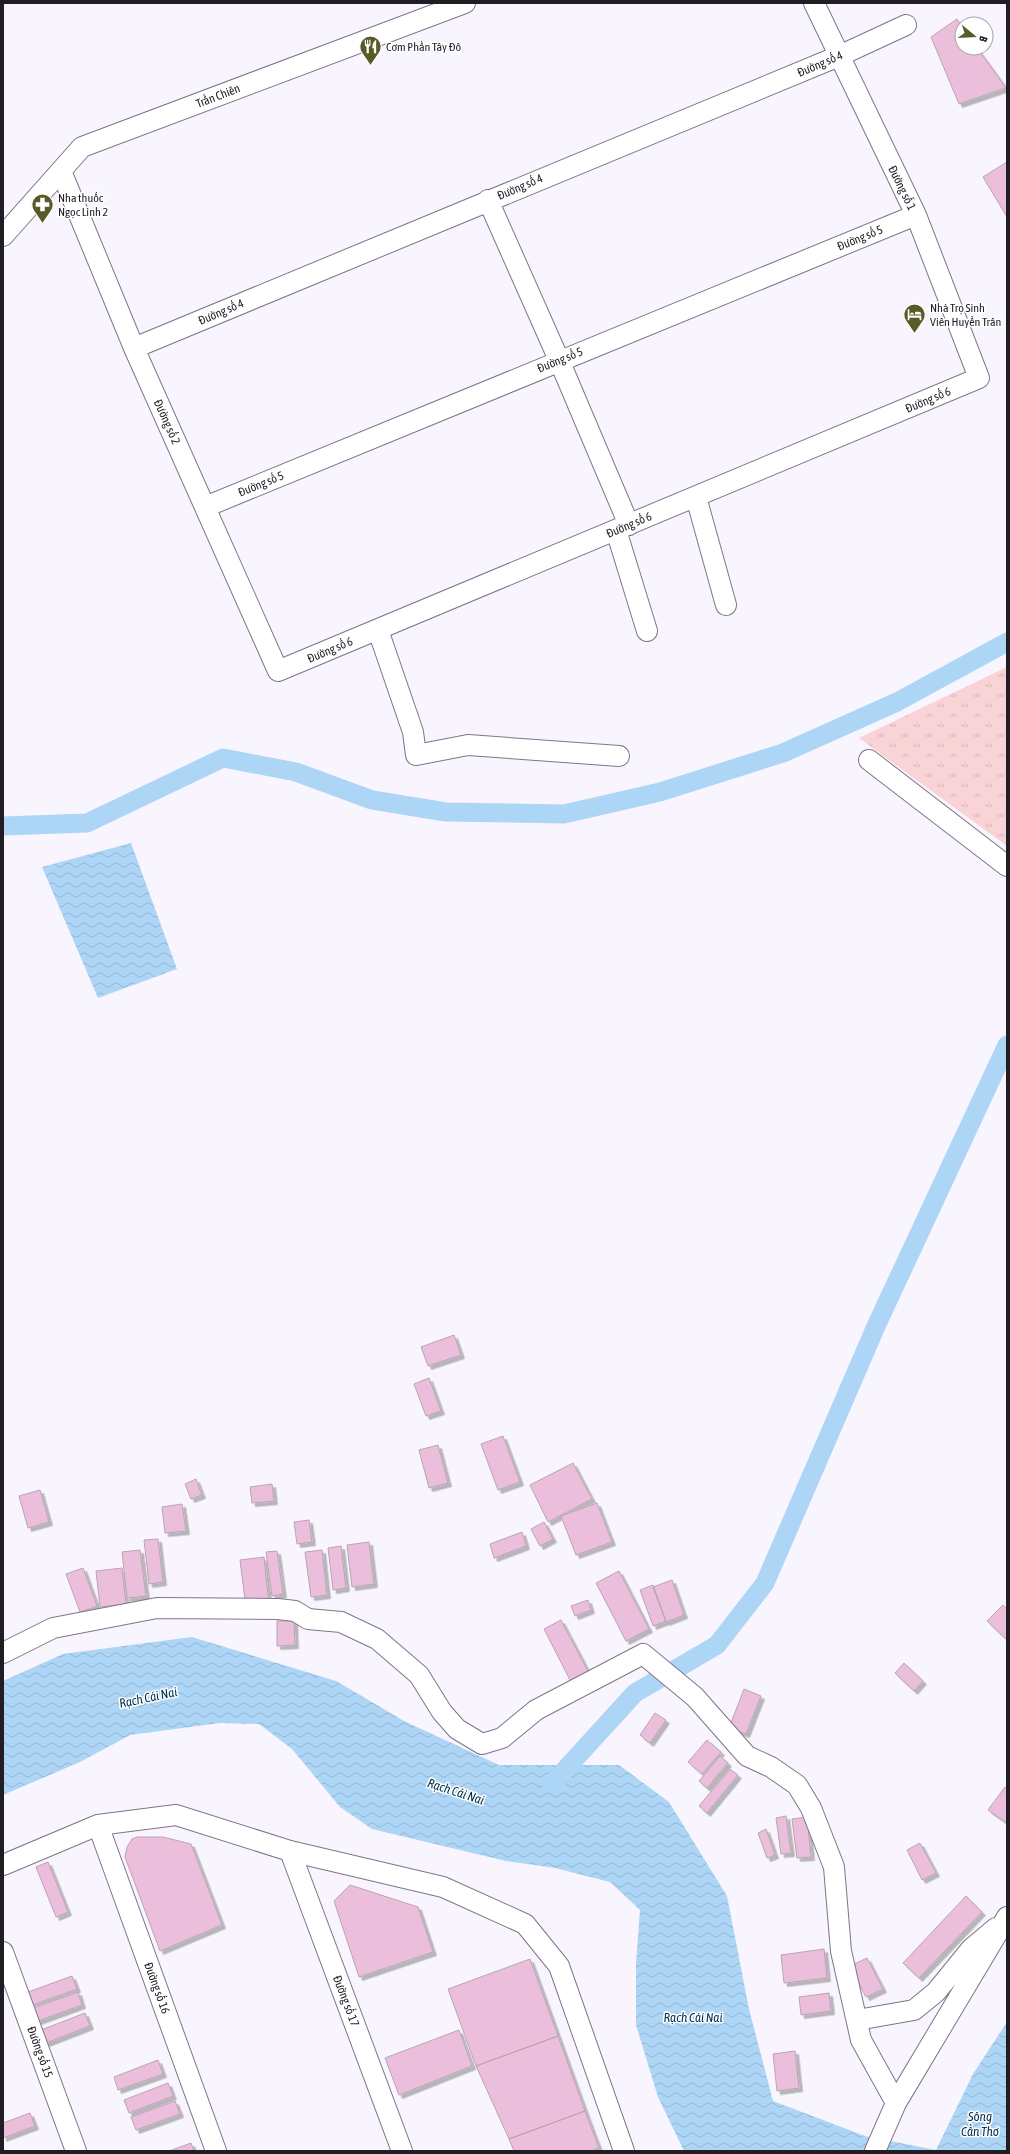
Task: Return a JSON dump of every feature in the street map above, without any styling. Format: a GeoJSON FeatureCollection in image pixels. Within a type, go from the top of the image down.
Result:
{"type":"FeatureCollection","features":[{"type":"Feature","properties":{"kind":"street","name":"Trần Chiên"},"geometry":{"type":"LineString","coordinates":[[3,236],[82,147],[465,3]]}},
{"type":"Feature","properties":{"kind":"street","name":"Đường số 1"},"geometry":{"type":"LineString","coordinates":[[814,3],[916,215],[979,378]]}},
{"type":"Feature","properties":{"kind":"street","name":"Đường số 4"},"geometry":{"type":"LineString","coordinates":[[134,348],[488,200],[839,56],[906,25]]}},
{"type":"Feature","properties":{"kind":"street","name":"Đường số 2"},"geometry":{"type":"LineString","coordinates":[[61,171],[134,348],[278,671]]}},
{"type":"Feature","properties":{"kind":"street"},"geometry":{"type":"LineString","coordinates":[[488,200],[559,360],[622,527],[647,631]]}},
{"type":"Feature","properties":{"kind":"street","name":"Đường số 5"},"geometry":{"type":"LineString","coordinates":[[205,507],[559,360],[916,215]]}},
{"type":"Feature","properties":{"kind":"street","name":"Đường số 6"},"geometry":{"type":"LineString","coordinates":[[278,671],[979,378]]}},
{"type":"Feature","properties":{"kind":"street"},"geometry":{"type":"LineString","coordinates":[[696,497],[726,606]]}},
{"type":"Feature","properties":{"kind":"street"},"geometry":{"type":"LineString","coordinates":[[378,630],[413,732],[416,755],[468,745],[619,756]]}},
{"type":"Feature","properties":{"kind":"street"},"geometry":{"type":"LineString","coordinates":[[870,760],[1007,866]]}},
{"type":"Feature","properties":{"kind":"street"},"geometry":{"type":"LineString","coordinates":[[3,1653],[53,1628],[157,1608],[278,1609],[295,1611],[308,1619],[341,1622],[377,1639],[419,1675],[442,1712],[457,1729],[482,1744],[502,1738],[536,1710],[643,1654],[695,1697],[747,1756],[771,1767],[797,1785],[811,1808],[834,1868],[841,1951],[861,2040],[896,2103]]}},
{"type":"Feature","properties":{"kind":"street"},"geometry":{"type":"LineString","coordinates":[[3,1865],[98,1825],[176,1815],[290,1851],[443,1887],[525,1924],[559,1966],[624,2151]]}},
{"type":"Feature","properties":{"kind":"street","name":"Đường số 16"},"geometry":{"type":"LineString","coordinates":[[98,1825],[216,2151]]}},
{"type":"Feature","properties":{"kind":"street","name":"Đường số 17"},"geometry":{"type":"LineString","coordinates":[[290,1851],[402,2151]]}},
{"type":"Feature","properties":{"kind":"street"},"geometry":{"type":"LineString","coordinates":[[857,2020],[914,2010],[936,1992],[971,1948],[1006,1918]]}},
{"type":"Feature","properties":{"kind":"street"},"geometry":{"type":"LineString","coordinates":[[875,2151],[896,2103],[987,1953],[1006,1918]]}},
{"type":"Feature","properties":{"kind":"street","name":"Đường số 15"},"geometry":{"type":"LineString","coordinates":[[3,1952],[76,2151]]}},
{"type":"Feature","properties":{"kind":"green space"},"geometry":{"type":"Polygon","coordinates":[[[1007,667],[1007,846],[859,738],[1007,667]]]}},
{"type":"Feature","properties":{"kind":"water"},"geometry":{"type":"Polygon","coordinates":[[[131,843],[177,969],[98,998],[42,867],[131,843]]]}},
{"type":"Feature","properties":{"kind":"water","name":"Rạch Cái Nai"},"geometry":{"type":"Polygon","coordinates":[[[192,1637],[336,1681],[404,1721],[499,1765],[619,1765],[669,1802],[727,1896],[749,2009],[773,2101],[865,2136],[936,2150],[973,2074],[1007,2022],[1007,2151],[684,2151],[658,2097],[636,2025],[636,1964],[640,1910],[610,1882],[555,1868],[506,1861],[372,1829],[340,1807],[292,1749],[259,1724],[220,1723],[130,1735],[80,1762],[3,1795],[3,1681],[63,1654],[192,1637]]]}},
{"type":"Feature","properties":{"kind":"building"},"geometry":{"type":"Polygon","coordinates":[[[954,21],[954,56],[983,56],[1006,88],[959,104],[931,37],[954,21]]]}},
{"type":"Feature","properties":{"kind":"building"},"geometry":{"type":"Polygon","coordinates":[[[1007,162],[1007,217],[983,177],[1007,162]]]}},
{"type":"Feature","properties":{"kind":"building"},"geometry":{"type":"Polygon","coordinates":[[[454,1335],[461,1355],[428,1366],[421,1347],[454,1335]]]}},
{"type":"Feature","properties":{"kind":"building"},"geometry":{"type":"Polygon","coordinates":[[[429,1378],[441,1411],[426,1416],[414,1384],[429,1378]]]}},
{"type":"Feature","properties":{"kind":"building"},"geometry":{"type":"Polygon","coordinates":[[[503,1436],[520,1482],[498,1490],[481,1444],[503,1436]]]}},
{"type":"Feature","properties":{"kind":"building"},"geometry":{"type":"Polygon","coordinates":[[[438,1445],[448,1483],[429,1488],[419,1450],[438,1445]]]}},
{"type":"Feature","properties":{"kind":"building"},"geometry":{"type":"Polygon","coordinates":[[[573,1463],[592,1499],[548,1522],[530,1485],[573,1463]]]}},
{"type":"Feature","properties":{"kind":"building"},"geometry":{"type":"Polygon","coordinates":[[[196,1479],[202,1495],[191,1499],[185,1484],[196,1479]]]}},
{"type":"Feature","properties":{"kind":"building"},"geometry":{"type":"Polygon","coordinates":[[[272,1484],[274,1501],[252,1503],[250,1487],[272,1484]]]}},
{"type":"Feature","properties":{"kind":"building"},"geometry":{"type":"Polygon","coordinates":[[[40,1490],[49,1522],[28,1528],[19,1496],[40,1490]]]}},
{"type":"Feature","properties":{"kind":"building"},"geometry":{"type":"Polygon","coordinates":[[[597,1503],[612,1542],[576,1555],[561,1516],[597,1503]]]}},
{"type":"Feature","properties":{"kind":"building"},"geometry":{"type":"Polygon","coordinates":[[[182,1504],[186,1531],[165,1533],[162,1507],[182,1504]]]}},
{"type":"Feature","properties":{"kind":"building"},"geometry":{"type":"Polygon","coordinates":[[[309,1520],[312,1542],[297,1544],[294,1522],[309,1520]]]}},
{"type":"Feature","properties":{"kind":"building"},"geometry":{"type":"Polygon","coordinates":[[[544,1522],[553,1539],[540,1546],[531,1529],[544,1522]]]}},
{"type":"Feature","properties":{"kind":"building"},"geometry":{"type":"Polygon","coordinates":[[[522,1532],[526,1546],[494,1558],[490,1544],[522,1532]]]}},
{"type":"Feature","properties":{"kind":"building"},"geometry":{"type":"Polygon","coordinates":[[[158,1539],[163,1582],[149,1584],[144,1540],[158,1539]]]}},
{"type":"Feature","properties":{"kind":"building"},"geometry":{"type":"Polygon","coordinates":[[[369,1542],[374,1584],[352,1587],[347,1545],[369,1542]]]}},
{"type":"Feature","properties":{"kind":"building"},"geometry":{"type":"Polygon","coordinates":[[[341,1546],[346,1588],[333,1590],[328,1548],[341,1546]]]}},
{"type":"Feature","properties":{"kind":"building"},"geometry":{"type":"Polygon","coordinates":[[[140,1550],[146,1596],[127,1598],[122,1552],[140,1550]]]}},
{"type":"Feature","properties":{"kind":"building"},"geometry":{"type":"Polygon","coordinates":[[[322,1550],[327,1595],[311,1597],[305,1552],[322,1550]]]}},
{"type":"Feature","properties":{"kind":"building"},"geometry":{"type":"Polygon","coordinates":[[[277,1551],[283,1594],[272,1596],[266,1552],[277,1551]]]}},
{"type":"Feature","properties":{"kind":"building"},"geometry":{"type":"Polygon","coordinates":[[[264,1557],[269,1605],[246,1608],[240,1560],[264,1557]]]}},
{"type":"Feature","properties":{"kind":"building"},"geometry":{"type":"Polygon","coordinates":[[[83,1568],[97,1606],[80,1612],[66,1574],[83,1568]]]}},
{"type":"Feature","properties":{"kind":"building"},"geometry":{"type":"Polygon","coordinates":[[[122,1568],[126,1604],[100,1607],[96,1571],[122,1568]]]}},
{"type":"Feature","properties":{"kind":"building"},"geometry":{"type":"Polygon","coordinates":[[[619,1571],[649,1629],[626,1641],[596,1583],[619,1571]]]}},
{"type":"Feature","properties":{"kind":"building"},"geometry":{"type":"Polygon","coordinates":[[[672,1580],[684,1615],[666,1622],[653,1587],[672,1580]]]}},
{"type":"Feature","properties":{"kind":"building"},"geometry":{"type":"Polygon","coordinates":[[[653,1585],[666,1621],[653,1626],[640,1590],[653,1585]]]}},
{"type":"Feature","properties":{"kind":"building"},"geometry":{"type":"Polygon","coordinates":[[[588,1600],[591,1610],[575,1616],[571,1606],[588,1600]]]}},
{"type":"Feature","properties":{"kind":"building"},"geometry":{"type":"Polygon","coordinates":[[[1003,1605],[1007,1609],[1007,1640],[987,1621],[1003,1605]]]}},
{"type":"Feature","properties":{"kind":"building"},"geometry":{"type":"Polygon","coordinates":[[[561,1620],[589,1673],[571,1682],[544,1629],[561,1620]]]}},
{"type":"Feature","properties":{"kind":"building"},"geometry":{"type":"Polygon","coordinates":[[[277,1621],[294,1621],[295,1645],[277,1646],[277,1621]]]}},
{"type":"Feature","properties":{"kind":"building"},"geometry":{"type":"Polygon","coordinates":[[[904,1663],[923,1681],[914,1691],[895,1673],[904,1663]]]}},
{"type":"Feature","properties":{"kind":"building"},"geometry":{"type":"Polygon","coordinates":[[[744,1689],[761,1696],[746,1734],[729,1728],[744,1689]]]}},
{"type":"Feature","properties":{"kind":"building"},"geometry":{"type":"Polygon","coordinates":[[[655,1713],[666,1720],[650,1743],[640,1735],[655,1713]]]}},
{"type":"Feature","properties":{"kind":"building"},"geometry":{"type":"Polygon","coordinates":[[[707,1740],[721,1752],[702,1774],[688,1762],[707,1740]]]}},
{"type":"Feature","properties":{"kind":"building"},"geometry":{"type":"Polygon","coordinates":[[[720,1756],[728,1763],[707,1788],[699,1781],[720,1756]]]}},
{"type":"Feature","properties":{"kind":"building"},"geometry":{"type":"Polygon","coordinates":[[[730,1769],[738,1775],[707,1813],[699,1806],[730,1769]]]}},
{"type":"Feature","properties":{"kind":"building"},"geometry":{"type":"Polygon","coordinates":[[[1005,1787],[1007,1789],[1007,1823],[988,1810],[1005,1787]]]}},
{"type":"Feature","properties":{"kind":"building"},"geometry":{"type":"Polygon","coordinates":[[[786,1816],[791,1853],[781,1854],[776,1818],[786,1816]]]}},
{"type":"Feature","properties":{"kind":"building"},"geometry":{"type":"Polygon","coordinates":[[[807,1817],[811,1857],[797,1858],[792,1819],[807,1817]]]}},
{"type":"Feature","properties":{"kind":"building"},"geometry":{"type":"Polygon","coordinates":[[[766,1829],[775,1855],[767,1858],[758,1833],[766,1829]]]}},
{"type":"Feature","properties":{"kind":"building"},"geometry":{"type":"Polygon","coordinates":[[[137,1837],[163,1837],[191,1844],[222,1925],[160,1951],[125,1857],[127,1847],[132,1839],[137,1837]]]}},
{"type":"Feature","properties":{"kind":"building"},"geometry":{"type":"Polygon","coordinates":[[[920,1843],[936,1873],[922,1880],[907,1850],[920,1843]]]}},
{"type":"Feature","properties":{"kind":"building"},"geometry":{"type":"Polygon","coordinates":[[[48,1862],[68,1912],[56,1917],[36,1867],[48,1862]]]}},
{"type":"Feature","properties":{"kind":"building"},"geometry":{"type":"Polygon","coordinates":[[[350,1885],[418,1907],[433,1952],[359,1977],[334,1901],[350,1885]]]}},
{"type":"Feature","properties":{"kind":"building"},"geometry":{"type":"Polygon","coordinates":[[[966,1896],[982,1912],[919,1978],[903,1963],[966,1896]]]}},
{"type":"Feature","properties":{"kind":"building"},"geometry":{"type":"Polygon","coordinates":[[[824,1949],[827,1978],[784,1983],[781,1955],[824,1949]]]}},
{"type":"Feature","properties":{"kind":"building"},"geometry":{"type":"Polygon","coordinates":[[[867,1958],[883,1989],[866,1997],[850,1966],[867,1958]]]}},
{"type":"Feature","properties":{"kind":"building"},"geometry":{"type":"Polygon","coordinates":[[[530,1959],[558,2036],[476,2066],[448,1989],[530,1959]]]}},
{"type":"Feature","properties":{"kind":"building"},"geometry":{"type":"Polygon","coordinates":[[[72,1976],[77,1989],[33,2005],[28,1992],[72,1976]]]}},
{"type":"Feature","properties":{"kind":"building"},"geometry":{"type":"Polygon","coordinates":[[[78,1992],[82,2005],[38,2021],[33,2008],[78,1992]]]}},
{"type":"Feature","properties":{"kind":"building"},"geometry":{"type":"Polygon","coordinates":[[[829,1993],[831,2011],[801,2015],[799,1997],[829,1993]]]}},
{"type":"Feature","properties":{"kind":"building"},"geometry":{"type":"Polygon","coordinates":[[[85,2013],[90,2026],[46,2043],[41,2030],[85,2013]]]}},
{"type":"Feature","properties":{"kind":"building"},"geometry":{"type":"Polygon","coordinates":[[[459,2030],[472,2066],[399,2095],[385,2058],[459,2030]]]}},
{"type":"Feature","properties":{"kind":"building"},"geometry":{"type":"Polygon","coordinates":[[[558,2036],[585,2111],[509,2139],[476,2066],[558,2036]]]}},
{"type":"Feature","properties":{"kind":"building"},"geometry":{"type":"Polygon","coordinates":[[[795,2051],[799,2088],[777,2091],[773,2054],[795,2051]]]}},
{"type":"Feature","properties":{"kind":"building"},"geometry":{"type":"Polygon","coordinates":[[[158,2060],[163,2074],[118,2090],[114,2077],[158,2060]]]}},
{"type":"Feature","properties":{"kind":"building"},"geometry":{"type":"Polygon","coordinates":[[[168,2083],[173,2096],[129,2113],[124,2100],[168,2083]]]}},
{"type":"Feature","properties":{"kind":"building"},"geometry":{"type":"Polygon","coordinates":[[[175,2101],[180,2114],[136,2130],[131,2117],[175,2101]]]}},
{"type":"Feature","properties":{"kind":"building"},"geometry":{"type":"Polygon","coordinates":[[[585,2111],[599,2148],[592,2151],[514,2151],[509,2139],[585,2111]]]}},
{"type":"Feature","properties":{"kind":"building"},"geometry":{"type":"Polygon","coordinates":[[[30,2113],[35,2126],[3,2138],[3,2123],[30,2113]]]}},
{"type":"Feature","properties":{"kind":"building"},"geometry":{"type":"Polygon","coordinates":[[[191,2143],[194,2151],[169,2151],[191,2143]]]}},
{"type":"Feature","properties":{"kind":"waterway"},"geometry":{"type":"LineString","coordinates":[[3,826],[87,823],[223,758],[296,772],[372,800],[446,812],[564,814],[660,792],[783,753],[897,702],[1007,642]]}},
{"type":"Feature","properties":{"kind":"waterway"},"geometry":{"type":"LineString","coordinates":[[552,1784],[635,1693],[717,1645],[765,1583],[877,1324],[1007,1045]]}},
{"type":"Feature","properties":{"kind":"place","name":"Cơm Phần Tây Đô"},"geometry":{"type":"Point","coordinates":[371,66]}},
{"type":"Feature","properties":{"kind":"place","name":"Nha thuốc Ngọc Linh 2"},"geometry":{"type":"Point","coordinates":[43,224]}},
{"type":"Feature","properties":{"kind":"place","name":"Nhà Trọ Sinh Viên Huyền Trân"},"geometry":{"type":"Point","coordinates":[915,334]}},
{"type":"Feature","properties":{"kind":"water label","name":"Sông Cần Thơ"},"geometry":{"type":"Point","coordinates":[980,2124]}}]}
